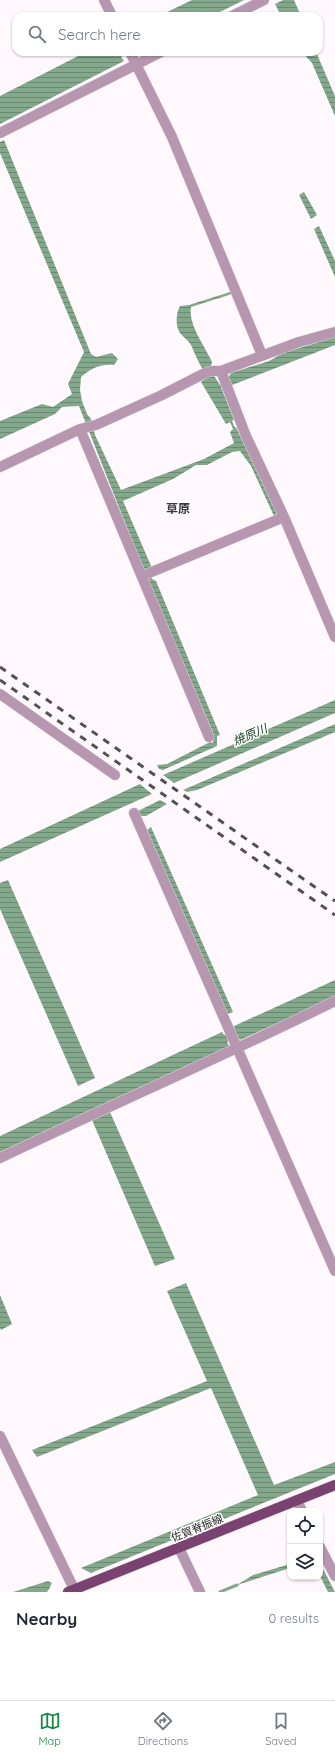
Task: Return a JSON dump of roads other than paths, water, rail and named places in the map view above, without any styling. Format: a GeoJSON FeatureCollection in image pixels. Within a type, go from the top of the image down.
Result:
{"type":"FeatureCollection","features":[{"type":"Feature","properties":{"kind":"main road","name":"佐賀脊振線"},"geometry":{"type":"LineString","coordinates":[[71,1588],[179,1548],[335,1485]]}},
{"type":"Feature","properties":{"kind":"street"},"geometry":{"type":"LineString","coordinates":[[104,0],[110,12]]}},
{"type":"Feature","properties":{"kind":"street"},"geometry":{"type":"LineString","coordinates":[[240,12],[264,0]]}},
{"type":"Feature","properties":{"kind":"street"},"geometry":{"type":"LineString","coordinates":[[132,56],[172,138],[262,356]]}},
{"type":"Feature","properties":{"kind":"street"},"geometry":{"type":"LineString","coordinates":[[0,133],[153,56]]}},
{"type":"Feature","properties":{"kind":"street"},"geometry":{"type":"LineString","coordinates":[[0,467],[80,429],[96,425],[162,395],[217,376],[262,356],[299,342],[335,332]]}},
{"type":"Feature","properties":{"kind":"street"},"geometry":{"type":"LineString","coordinates":[[217,376],[284,517],[335,637]]}},
{"type":"Feature","properties":{"kind":"street"},"geometry":{"type":"LineString","coordinates":[[80,429],[209,738]]}},
{"type":"Feature","properties":{"kind":"street"},"geometry":{"type":"LineString","coordinates":[[142,576],[284,517]]}},
{"type":"Feature","properties":{"kind":"street"},"geometry":{"type":"LineString","coordinates":[[0,694],[115,775]]}},
{"type":"Feature","properties":{"kind":"street"},"geometry":{"type":"LineString","coordinates":[[134,813],[335,1271]]}},
{"type":"Feature","properties":{"kind":"street"},"geometry":{"type":"LineString","coordinates":[[0,1158],[236,1046],[335,1001]]}},
{"type":"Feature","properties":{"kind":"street"},"geometry":{"type":"LineString","coordinates":[[0,1436],[66,1572],[71,1588]]}},
{"type":"Feature","properties":{"kind":"street"},"geometry":{"type":"LineString","coordinates":[[297,1500],[301,1508]]}},
{"type":"Feature","properties":{"kind":"street"},"geometry":{"type":"LineString","coordinates":[[179,1548],[200,1592]]}},
{"type":"Feature","properties":{"kind":"street"},"geometry":{"type":"LineString","coordinates":[[323,1553],[335,1576]]}},
{"type":"Feature","properties":{"kind":"waterway"},"geometry":{"type":"LineString","coordinates":[[220,1592],[237,1585]]}},
{"type":"Feature","properties":{"kind":"railway"},"geometry":{"type":"LineString","coordinates":[[0,667],[335,901]]}},
{"type":"Feature","properties":{"kind":"railway"},"geometry":{"type":"LineString","coordinates":[[0,680],[335,915]]}},
{"type":"Feature","properties":{"kind":"district","name":"草原"},"geometry":{"type":"Point","coordinates":[178,509]}},
{"type":"Feature","properties":{"kind":"water label","name":"焼原川"},"geometry":{"type":"Point","coordinates":[250,735]}}]}
